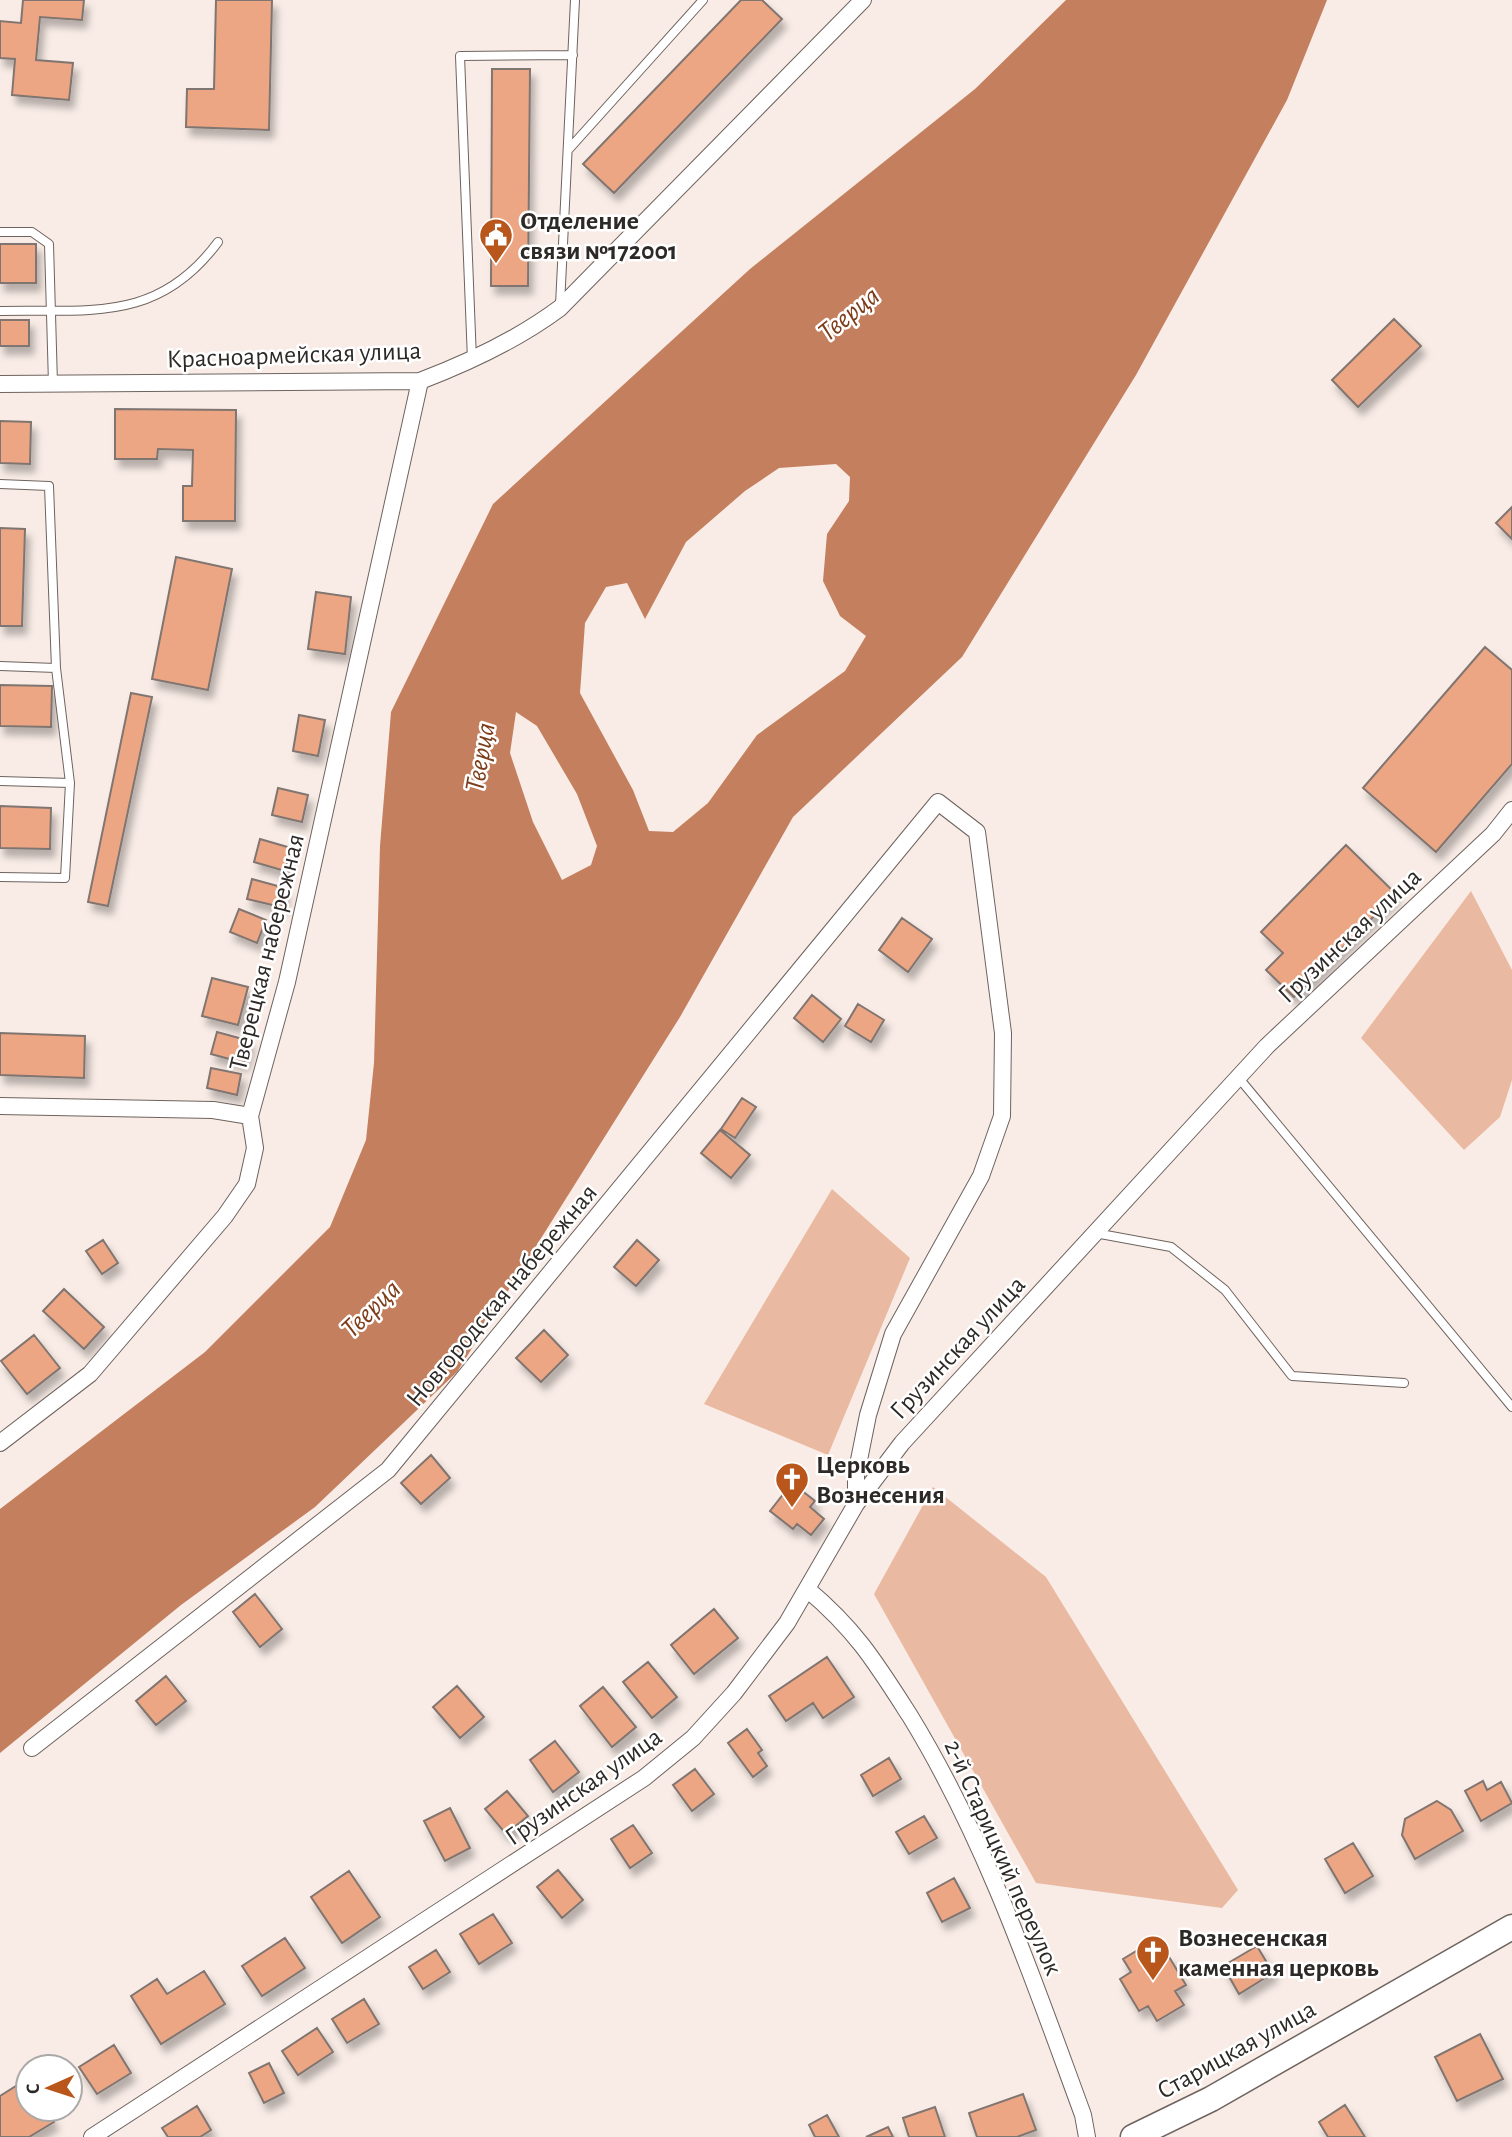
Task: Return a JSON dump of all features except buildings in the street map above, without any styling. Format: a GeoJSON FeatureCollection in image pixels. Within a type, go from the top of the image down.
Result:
{"type":"FeatureCollection","features":[{"type":"Feature","properties":{"kind":"main road","name":"Старицкая улица"},"geometry":{"type":"LineString","coordinates":[[1133,2137],[1211,2099],[1512,1927]]}},
{"type":"Feature","properties":{"kind":"street","name":"Красноармейская улица"},"geometry":{"type":"LineString","coordinates":[[0,384],[420,381],[472,361],[533,328],[560,308],[863,0]]}},
{"type":"Feature","properties":{"kind":"street","name":"Тверецкая набережная"},"geometry":{"type":"LineString","coordinates":[[0,1443],[90,1374],[225,1216],[247,1184],[255,1148],[250,1116],[287,982],[420,381]]}},
{"type":"Feature","properties":{"kind":"street","name":"Новгородская набережная"},"geometry":{"type":"LineString","coordinates":[[32,1748],[388,1470],[938,802],[976,832],[1003,1033],[1002,1116],[981,1176],[893,1334],[868,1415],[856,1475],[856,1504]]}},
{"type":"Feature","properties":{"kind":"street","name":"Грузинская улица"},"geometry":{"type":"LineString","coordinates":[[92,2137],[644,1778],[693,1738],[734,1693],[788,1623],[856,1504],[902,1443],[1266,1046],[1493,834],[1512,810]]}},
{"type":"Feature","properties":{"kind":"street"},"geometry":{"type":"LineString","coordinates":[[0,1106],[213,1110],[250,1116]]}},
{"type":"Feature","properties":{"kind":"street","name":"2-й Старицкий переулок"},"geometry":{"type":"LineString","coordinates":[[807,1589],[836,1614],[868,1649],[943,1771],[1016,1933],[1083,2115],[1087,2137]]}},
{"type":"Feature","properties":{"kind":"lane"},"geometry":{"type":"LineString","coordinates":[[560,308],[575,0]]}},
{"type":"Feature","properties":{"kind":"lane"},"geometry":{"type":"LineString","coordinates":[[569,149],[703,0]]}},
{"type":"Feature","properties":{"kind":"lane"},"geometry":{"type":"LineString","coordinates":[[472,361],[460,56],[573,55]]}},
{"type":"Feature","properties":{"kind":"lane"},"geometry":{"type":"LineString","coordinates":[[0,232],[32,232],[48,244],[53,384]]}},
{"type":"Feature","properties":{"kind":"lane"},"geometry":{"type":"LineString","coordinates":[[0,311],[131,306],[164,294],[197,270],[218,242]]}},
{"type":"Feature","properties":{"kind":"lane"},"geometry":{"type":"LineString","coordinates":[[0,484],[49,486],[56,668],[70,783],[65,878],[0,877]]}},
{"type":"Feature","properties":{"kind":"lane"},"geometry":{"type":"LineString","coordinates":[[0,666],[56,668]]}},
{"type":"Feature","properties":{"kind":"lane"},"geometry":{"type":"LineString","coordinates":[[0,781],[70,783]]}},
{"type":"Feature","properties":{"kind":"lane"},"geometry":{"type":"LineString","coordinates":[[1238,1077],[1512,1407]]}},
{"type":"Feature","properties":{"kind":"lane"},"geometry":{"type":"LineString","coordinates":[[1096,1233],[1171,1247],[1225,1290],[1292,1376],[1404,1384]]}},
{"type":"Feature","properties":{"kind":"shaded area"},"geometry":{"type":"Polygon","coordinates":[[[1471,891],[1512,970],[1512,1080],[1500,1117],[1464,1150],[1361,1038],[1471,891]]]}},
{"type":"Feature","properties":{"kind":"shaded area"},"geometry":{"type":"Polygon","coordinates":[[[832,1189],[910,1258],[828,1455],[704,1404],[832,1189]]]}},
{"type":"Feature","properties":{"kind":"shaded area"},"geometry":{"type":"Polygon","coordinates":[[[933,1487],[1046,1577],[1238,1890],[1222,1908],[1036,1883],[874,1594],[933,1487]]]}},
{"type":"Feature","properties":{"kind":"water","name":"Тверца"},"geometry":{"type":"Polygon","coordinates":[[[1066,0],[1327,0],[1287,100],[1136,375],[962,657],[793,817],[680,1017],[457,1372],[315,1507],[181,1605],[0,1753],[0,1509],[205,1352],[330,1227],[366,1140],[374,1063],[380,846],[391,712],[493,504],[750,269],[975,89],[1066,0]],[[836,464],[779,468],[745,491],[686,542],[645,619],[627,583],[606,587],[585,623],[580,693],[633,790],[649,831],[673,832],[708,803],[757,735],[845,671],[866,636],[840,616],[823,581],[827,534],[849,501],[850,477],[836,464]],[[516,712],[510,753],[533,822],[562,880],[591,865],[597,846],[577,794],[537,726],[516,712]]]}},
{"type":"Feature","properties":{"kind":"place","name":"Отделение связи №172001"},"geometry":{"type":"Point","coordinates":[496,265]}},
{"type":"Feature","properties":{"kind":"place","name":"Церковь Вознесения"},"geometry":{"type":"Point","coordinates":[792,1509]}},
{"type":"Feature","properties":{"kind":"place","name":"Вознесенская каменная церковь"},"geometry":{"type":"Point","coordinates":[1153,1982]}}]}
